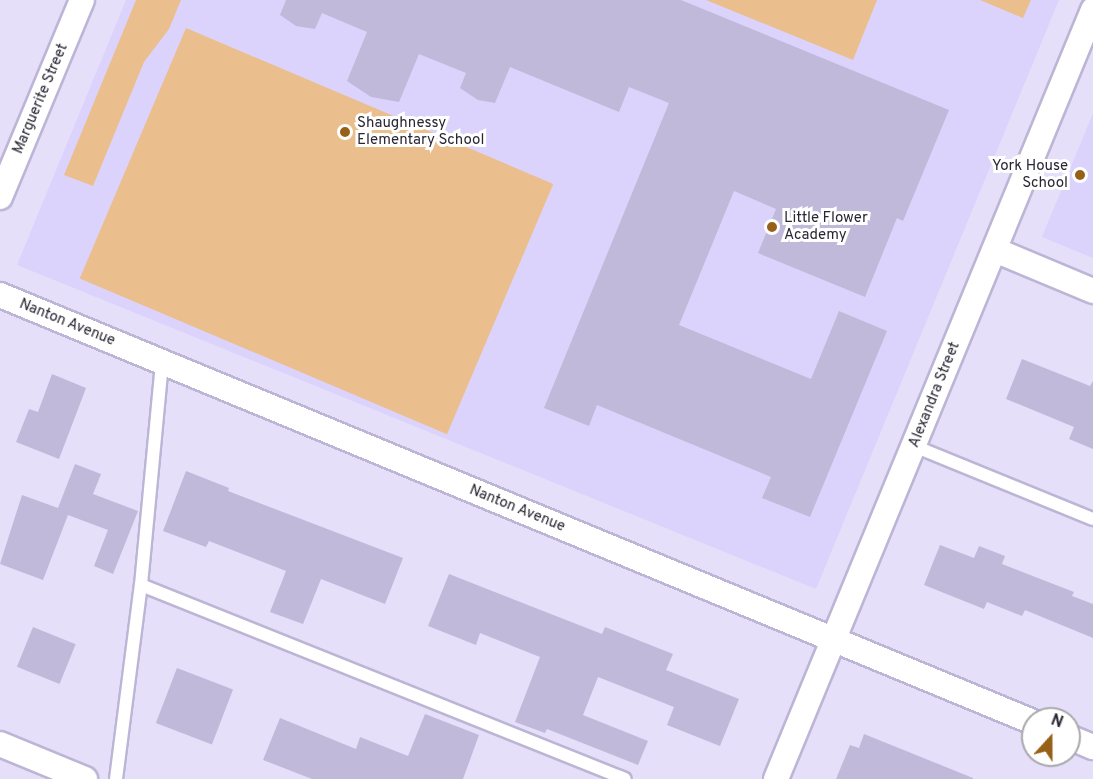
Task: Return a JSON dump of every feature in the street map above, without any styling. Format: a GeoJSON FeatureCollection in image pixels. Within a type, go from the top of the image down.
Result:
{"type":"FeatureCollection","features":[{"type":"Feature","properties":{"kind":"street","name":"Marguerite Street"},"geometry":{"type":"LineString","coordinates":[[0,197],[82,0]]}},
{"type":"Feature","properties":{"kind":"street","name":"Alexandra Street"},"geometry":{"type":"LineString","coordinates":[[776,779],[1093,10]]}},
{"type":"Feature","properties":{"kind":"street"},"geometry":{"type":"LineString","coordinates":[[995,250],[1093,291]]}},
{"type":"Feature","properties":{"kind":"street","name":"Nanton Avenue"},"geometry":{"type":"LineString","coordinates":[[0,295],[1021,717]]}},
{"type":"Feature","properties":{"kind":"street"},"geometry":{"type":"LineString","coordinates":[[0,744],[85,779]]}},
{"type":"Feature","properties":{"kind":"lane"},"geometry":{"type":"LineString","coordinates":[[116,779],[141,585],[162,362]]}},
{"type":"Feature","properties":{"kind":"lane"},"geometry":{"type":"LineString","coordinates":[[914,446],[1093,519]]}},
{"type":"Feature","properties":{"kind":"lane"},"geometry":{"type":"LineString","coordinates":[[141,585],[625,779]]}},
{"type":"Feature","properties":{"kind":"shaded area"},"geometry":{"type":"Polygon","coordinates":[[[126,0],[1059,0],[816,589],[17,265],[126,0]]]}},
{"type":"Feature","properties":{"kind":"shaded area"},"geometry":{"type":"Polygon","coordinates":[[[136,0],[181,0],[169,29],[144,62],[93,186],[64,175],[136,0]]]}},
{"type":"Feature","properties":{"kind":"shaded area"},"geometry":{"type":"Polygon","coordinates":[[[706,0],[877,0],[853,60],[706,0]]]}},
{"type":"Feature","properties":{"kind":"shaded area"},"geometry":{"type":"Polygon","coordinates":[[[980,0],[1031,0],[1023,18],[980,0]]]}},
{"type":"Feature","properties":{"kind":"shaded area"},"geometry":{"type":"Polygon","coordinates":[[[186,28],[553,184],[447,434],[80,278],[186,28]]]}},
{"type":"Feature","properties":{"kind":"shaded area","name":"York House School"},"geometry":{"type":"Polygon","coordinates":[[[1093,113],[1093,258],[1042,237],[1093,113]]]}},
{"type":"Feature","properties":{"kind":"building"},"geometry":{"type":"Polygon","coordinates":[[[286,0],[681,0],[949,110],[903,221],[897,218],[865,297],[758,253],[776,209],[734,191],[679,325],[811,379],[839,311],[887,331],[810,517],[762,498],[771,477],[597,405],[589,426],[544,408],[669,103],[629,87],[619,112],[510,67],[495,103],[478,100],[460,88],[466,73],[419,54],[399,102],[371,97],[347,81],[367,32],[322,13],[315,29],[296,26],[280,15],[286,0]]]}},
{"type":"Feature","properties":{"kind":"building"},"geometry":{"type":"Polygon","coordinates":[[[1022,359],[1090,386],[1093,381],[1093,449],[1069,439],[1074,427],[1006,399],[1022,359]]]}},
{"type":"Feature","properties":{"kind":"building"},"geometry":{"type":"Polygon","coordinates":[[[52,374],[86,388],[59,459],[16,442],[29,409],[38,412],[52,374]]]}},
{"type":"Feature","properties":{"kind":"building"},"geometry":{"type":"Polygon","coordinates":[[[75,464],[101,474],[93,494],[138,511],[113,574],[94,566],[108,530],[68,515],[43,580],[0,564],[22,495],[58,508],[75,464]]]}},
{"type":"Feature","properties":{"kind":"building"},"geometry":{"type":"Polygon","coordinates":[[[186,471],[229,488],[228,491],[403,558],[385,604],[321,579],[303,624],[270,612],[286,571],[209,541],[206,547],[163,531],[186,471]]]}},
{"type":"Feature","properties":{"kind":"building"},"geometry":{"type":"Polygon","coordinates":[[[940,545],[974,558],[979,546],[1005,556],[1002,564],[1074,592],[1072,596],[1093,604],[1093,638],[1025,610],[1022,616],[987,602],[984,609],[924,585],[940,545]]]}},
{"type":"Feature","properties":{"kind":"building"},"geometry":{"type":"Polygon","coordinates":[[[449,574],[602,634],[605,627],[673,654],[666,670],[739,699],[720,746],[667,725],[674,707],[598,677],[583,715],[648,741],[638,765],[547,729],[545,733],[515,722],[540,657],[480,633],[476,645],[428,626],[449,574]]]}},
{"type":"Feature","properties":{"kind":"building"},"geometry":{"type":"Polygon","coordinates":[[[33,627],[76,644],[60,684],[17,667],[33,627]]]}},
{"type":"Feature","properties":{"kind":"building"},"geometry":{"type":"Polygon","coordinates":[[[177,668],[233,690],[212,745],[156,723],[177,668]]]}},
{"type":"Feature","properties":{"kind":"building"},"geometry":{"type":"Polygon","coordinates":[[[425,714],[479,735],[463,779],[312,779],[263,760],[280,718],[356,749],[360,737],[408,756],[425,714]]]}},
{"type":"Feature","properties":{"kind":"building"},"geometry":{"type":"Polygon","coordinates":[[[864,734],[973,779],[836,779],[850,745],[859,748],[864,734]]]}},
{"type":"Feature","properties":{"kind":"place","name":"Shaughnessy Elementary School"},"geometry":{"type":"Point","coordinates":[345,132]}},
{"type":"Feature","properties":{"kind":"place","name":"York House School"},"geometry":{"type":"Point","coordinates":[1080,175]}},
{"type":"Feature","properties":{"kind":"place","name":"Little Flower Academy"},"geometry":{"type":"Point","coordinates":[772,227]}}]}
